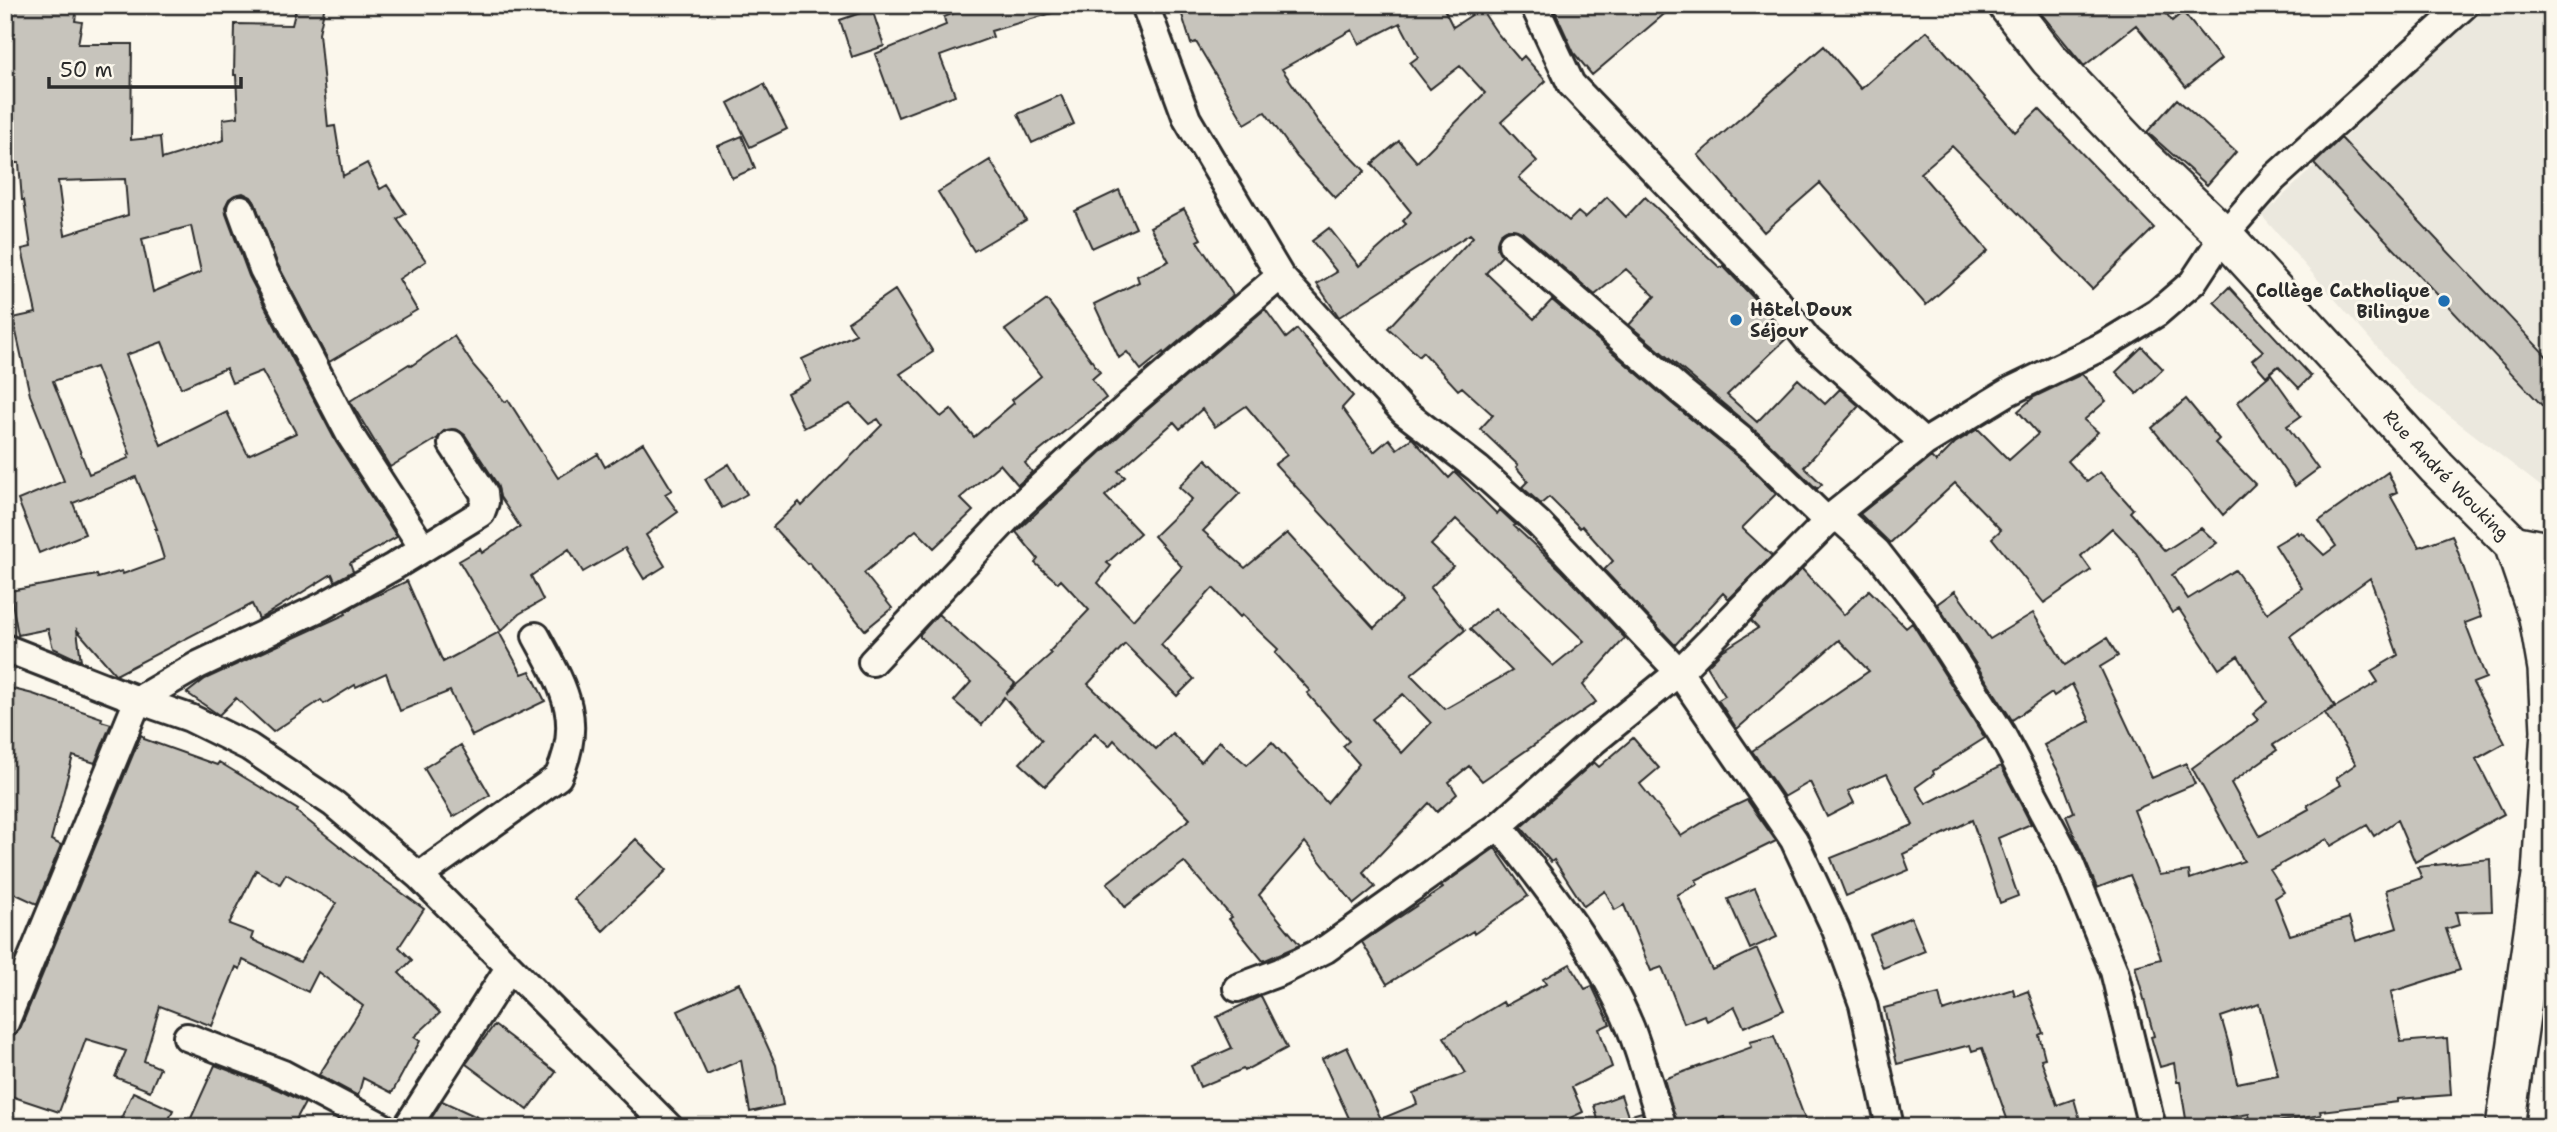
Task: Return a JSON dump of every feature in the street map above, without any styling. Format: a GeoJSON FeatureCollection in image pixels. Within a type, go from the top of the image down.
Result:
{"type":"FeatureCollection","features":[{"type":"Feature","properties":{"kind":"street"},"geometry":{"type":"LineString","coordinates":[[1145,5],[1187,119],[1280,276],[1404,412],[1478,469],[1539,524],[1679,672],[1794,840],[1864,1004],[1890,1127]]}},
{"type":"Feature","properties":{"kind":"street"},"geometry":{"type":"LineString","coordinates":[[1534,5],[1571,84],[1765,286],[1808,340],[1924,443]]}},
{"type":"Feature","properties":{"kind":"street","name":"Rue André Wouking"},"geometry":{"type":"LineString","coordinates":[[2007,5],[2049,59],[2122,137],[2224,235],[2437,468],[2513,544],[2538,617],[2547,669],[2550,731],[2541,875],[2505,1127]]}},
{"type":"Feature","properties":{"kind":"street"},"geometry":{"type":"LineString","coordinates":[[1237,988],[1280,972],[1326,949],[1499,826],[1594,741],[1679,672],[1832,518],[1924,443],[2008,392],[2104,346],[2157,313],[2193,282],[2224,235],[2273,179],[2465,5]]}},
{"type":"Feature","properties":{"kind":"street"},"geometry":{"type":"LineString","coordinates":[[241,209],[263,269],[350,435],[423,548]]}},
{"type":"Feature","properties":{"kind":"street"},"geometry":{"type":"LineString","coordinates":[[1511,244],[1832,518],[1877,552],[1923,611],[2001,733],[2069,860],[2114,971],[2152,1127]]}},
{"type":"Feature","properties":{"kind":"street"},"geometry":{"type":"LineString","coordinates":[[872,662],[1018,507],[1129,405],[1280,276]]}},
{"type":"Feature","properties":{"kind":"street"},"geometry":{"type":"LineString","coordinates":[[5,1024],[138,701],[198,664],[323,606],[481,513],[485,502],[484,493],[452,443]]}},
{"type":"Feature","properties":{"kind":"street"},"geometry":{"type":"LineString","coordinates":[[2513,544],[2552,552]]}},
{"type":"Feature","properties":{"kind":"street"},"geometry":{"type":"LineString","coordinates":[[419,876],[528,800],[558,776],[568,757],[571,719],[562,685],[537,636]]}},
{"type":"Feature","properties":{"kind":"street"},"geometry":{"type":"LineString","coordinates":[[5,648],[138,701],[191,718],[249,747],[334,804],[419,876],[668,1127]]}},
{"type":"Feature","properties":{"kind":"street"},"geometry":{"type":"LineString","coordinates":[[1499,826],[1555,896],[1607,982],[1630,1029],[1663,1127]]}},
{"type":"Feature","properties":{"kind":"street"},"geometry":{"type":"LineString","coordinates":[[407,1127],[509,968]]}},
{"type":"Feature","properties":{"kind":"street"},"geometry":{"type":"LineString","coordinates":[[187,1037],[284,1074],[383,1127]]}},
{"type":"Feature","properties":{"kind":"shaded area","name":"Collège Catholique Bilingue"},"geometry":{"type":"Polygon","coordinates":[[[2483,5],[2552,5],[2552,495],[2411,386],[2262,216],[2483,5]]]}},
{"type":"Feature","properties":{"kind":"building"},"geometry":{"type":"Polygon","coordinates":[[[5,5],[60,5],[77,8],[75,21],[82,22],[78,44],[132,44],[131,140],[160,137],[162,159],[224,140],[223,119],[238,117],[234,75],[235,24],[292,25],[297,5],[325,5],[319,33],[328,127],[335,126],[343,176],[367,163],[380,189],[387,185],[406,214],[397,219],[426,261],[399,279],[417,310],[329,362],[277,263],[251,197],[243,193],[235,195],[225,207],[249,276],[336,442],[397,537],[350,563],[353,571],[335,581],[332,574],[259,619],[252,604],[116,675],[77,630],[81,661],[53,648],[48,629],[18,635],[10,591],[97,575],[98,578],[122,571],[123,574],[164,559],[157,529],[136,477],[73,503],[85,534],[39,553],[18,500],[64,481],[30,395],[13,318],[36,313],[22,249],[31,247],[22,200],[19,163],[5,163],[5,5]],[[125,179],[58,181],[65,235],[128,215],[125,179]],[[191,226],[142,239],[153,292],[201,272],[191,226]],[[162,342],[126,355],[161,445],[227,412],[248,455],[296,433],[262,371],[232,383],[226,368],[181,388],[162,342]],[[96,367],[53,381],[89,474],[129,458],[127,455],[130,454],[96,367]]]}},
{"type":"Feature","properties":{"kind":"building"},"geometry":{"type":"Polygon","coordinates":[[[975,5],[1058,5],[1059,11],[991,31],[993,37],[940,56],[955,95],[898,117],[875,54],[946,25],[944,17],[975,5]]]}},
{"type":"Feature","properties":{"kind":"building"},"geometry":{"type":"Polygon","coordinates":[[[1179,5],[1442,5],[1453,27],[1481,9],[1520,60],[1524,56],[1546,81],[1501,122],[1537,161],[1519,178],[1569,221],[1578,212],[1585,218],[1607,197],[1626,217],[1645,197],[1720,268],[1723,266],[1787,338],[1727,395],[1757,422],[1798,379],[1825,404],[1840,389],[1859,406],[1804,467],[1822,484],[1817,489],[1764,438],[1629,325],[1655,296],[1626,269],[1595,295],[1522,232],[1508,229],[1500,234],[1497,248],[1502,256],[1486,273],[1534,319],[1552,300],[1744,462],[1776,494],[1742,528],[1772,556],[1729,599],[1723,593],[1675,645],[1604,570],[1613,561],[1582,526],[1580,528],[1549,497],[1541,504],[1522,487],[1528,481],[1516,467],[1518,465],[1480,429],[1493,415],[1462,387],[1458,390],[1423,352],[1419,356],[1388,328],[1473,237],[1470,234],[1339,317],[1317,284],[1337,272],[1312,241],[1329,228],[1359,266],[1406,224],[1403,221],[1411,212],[1372,164],[1399,141],[1417,162],[1485,93],[1460,66],[1430,89],[1410,63],[1418,57],[1400,23],[1359,44],[1352,30],[1282,69],[1320,124],[1365,171],[1335,198],[1297,157],[1265,112],[1245,124],[1196,42],[1191,44],[1179,5]]]}},
{"type":"Feature","properties":{"kind":"building"},"geometry":{"type":"Polygon","coordinates":[[[1552,5],[1675,5],[1592,75],[1574,53],[1552,5]]]}},
{"type":"Feature","properties":{"kind":"building"},"geometry":{"type":"Polygon","coordinates":[[[2034,5],[2160,5],[2172,21],[2183,12],[2221,59],[2186,87],[2136,25],[2084,66],[2034,5]]]}},
{"type":"Feature","properties":{"kind":"building"},"geometry":{"type":"Polygon","coordinates":[[[872,9],[884,46],[852,57],[840,20],[872,9]]]}},
{"type":"Feature","properties":{"kind":"building"},"geometry":{"type":"Polygon","coordinates":[[[1927,31],[2015,132],[2039,109],[2154,228],[2092,289],[1952,146],[1920,173],[1988,251],[1926,305],[1820,183],[1764,232],[1698,155],[1824,46],[1861,89],[1927,31]]]}},
{"type":"Feature","properties":{"kind":"building"},"geometry":{"type":"Polygon","coordinates":[[[764,84],[787,129],[750,147],[728,103],[764,84]]]}},
{"type":"Feature","properties":{"kind":"building"},"geometry":{"type":"Polygon","coordinates":[[[1061,95],[1074,124],[1032,143],[1018,114],[1061,95]]]}},
{"type":"Feature","properties":{"kind":"building"},"geometry":{"type":"Polygon","coordinates":[[[2177,99],[2236,152],[2207,185],[2147,132],[2177,99]]]}},
{"type":"Feature","properties":{"kind":"building"},"geometry":{"type":"Polygon","coordinates":[[[742,136],[755,168],[732,178],[718,146],[742,136]]]}},
{"type":"Feature","properties":{"kind":"building"},"geometry":{"type":"Polygon","coordinates":[[[2341,138],[2552,362],[2552,416],[2314,164],[2341,138]]]}},
{"type":"Feature","properties":{"kind":"building"},"geometry":{"type":"Polygon","coordinates":[[[990,160],[1026,220],[974,251],[938,192],[990,160]]]}},
{"type":"Feature","properties":{"kind":"building"},"geometry":{"type":"Polygon","coordinates":[[[1119,190],[1136,228],[1092,248],[1075,211],[1119,190]]]}},
{"type":"Feature","properties":{"kind":"building"},"geometry":{"type":"Polygon","coordinates":[[[1184,209],[1201,239],[1197,241],[1233,295],[1164,354],[1163,352],[1141,370],[1127,352],[1119,358],[1094,304],[1139,282],[1137,276],[1169,261],[1150,227],[1184,209]]]}},
{"type":"Feature","properties":{"kind":"building"},"geometry":{"type":"Polygon","coordinates":[[[2229,287],[2311,376],[2299,388],[2278,366],[2266,376],[2252,360],[2263,351],[2214,302],[2229,287]]]}},
{"type":"Feature","properties":{"kind":"building"},"geometry":{"type":"Polygon","coordinates":[[[895,290],[933,352],[900,374],[941,417],[951,409],[974,437],[1041,376],[1005,330],[1047,300],[1100,372],[1092,379],[1106,398],[1025,463],[1032,472],[1018,485],[1000,464],[960,498],[973,511],[934,548],[916,530],[864,573],[892,608],[865,630],[809,563],[807,564],[773,527],[799,502],[802,506],[882,425],[878,419],[869,424],[850,404],[804,428],[787,393],[811,381],[802,359],[856,334],[848,322],[895,290]]]}},
{"type":"Feature","properties":{"kind":"building"},"geometry":{"type":"Polygon","coordinates":[[[1265,309],[1286,338],[1297,329],[1353,396],[1342,408],[1374,452],[1389,439],[1397,449],[1412,438],[1449,478],[1455,472],[1497,514],[1500,510],[1516,525],[1514,526],[1562,571],[1625,638],[1583,685],[1596,702],[1482,781],[1469,766],[1449,782],[1457,794],[1437,812],[1429,803],[1363,872],[1375,887],[1354,904],[1305,842],[1259,895],[1300,945],[1263,961],[1229,919],[1232,917],[1184,862],[1125,907],[1107,883],[1190,819],[1114,740],[1109,746],[1095,733],[1045,786],[1020,763],[1042,740],[1004,697],[982,725],[954,701],[971,682],[920,637],[938,614],[1015,683],[1006,694],[1051,654],[1049,652],[1089,610],[1061,580],[1058,583],[1035,563],[1038,559],[1016,532],[1139,417],[1265,309]],[[1246,406],[1215,427],[1202,409],[1180,429],[1174,422],[1118,471],[1125,477],[1105,496],[1140,533],[1107,563],[1111,566],[1098,583],[1133,620],[1182,567],[1154,536],[1192,499],[1179,487],[1206,459],[1240,493],[1203,531],[1245,568],[1287,533],[1374,628],[1402,601],[1275,464],[1287,455],[1246,406]],[[1456,519],[1431,545],[1453,566],[1430,588],[1465,630],[1411,675],[1445,709],[1512,671],[1470,629],[1495,608],[1553,666],[1584,641],[1456,519]],[[1213,588],[1161,645],[1194,679],[1177,696],[1125,644],[1088,684],[1156,749],[1172,733],[1201,762],[1219,741],[1247,765],[1272,742],[1327,803],[1359,764],[1343,746],[1349,741],[1307,693],[1310,691],[1275,653],[1278,649],[1242,615],[1240,617],[1213,588]],[[1403,694],[1372,719],[1402,753],[1431,723],[1403,694]]]}},
{"type":"Feature","properties":{"kind":"building"},"geometry":{"type":"Polygon","coordinates":[[[454,336],[473,365],[505,402],[508,400],[558,478],[598,454],[605,467],[643,443],[672,490],[665,494],[678,512],[646,535],[665,566],[644,579],[625,548],[583,572],[569,549],[531,576],[543,600],[519,614],[501,631],[459,561],[480,549],[482,553],[520,527],[500,497],[497,484],[465,435],[458,430],[444,431],[438,438],[390,467],[350,401],[409,364],[411,366],[454,336]]]}},
{"type":"Feature","properties":{"kind":"building"},"geometry":{"type":"Polygon","coordinates":[[[2142,347],[2163,369],[2137,394],[2116,372],[2142,347]]]}},
{"type":"Feature","properties":{"kind":"building"},"geometry":{"type":"Polygon","coordinates":[[[2082,374],[2106,401],[2084,420],[2098,432],[2068,461],[2087,482],[2100,472],[2133,509],[2130,512],[2165,551],[2201,528],[2217,543],[2172,575],[2188,599],[2235,570],[2267,613],[2302,588],[2275,545],[2301,532],[2324,555],[2336,546],[2319,521],[2388,472],[2397,492],[2390,495],[2419,547],[2452,535],[2481,617],[2465,623],[2486,678],[2473,683],[2505,743],[2476,759],[2504,814],[2415,862],[2397,820],[2374,836],[2367,825],[2331,846],[2327,839],[2270,870],[2284,892],[2275,898],[2290,935],[2349,918],[2356,941],[2397,928],[2386,890],[2422,878],[2417,867],[2490,859],[2492,911],[2456,912],[2459,925],[2446,929],[2460,970],[2391,992],[2401,1042],[2447,1038],[2451,1095],[2398,1099],[2398,1102],[2320,1111],[2321,1115],[2251,1126],[2249,1114],[2187,1125],[2174,1063],[2160,1067],[2135,966],[2161,959],[2148,918],[2130,875],[2097,888],[2066,816],[2074,812],[2060,775],[2044,745],[2090,721],[2072,684],[2054,696],[2052,693],[2012,720],[1937,604],[1955,591],[1990,639],[2033,613],[2065,665],[2107,638],[2118,656],[2100,667],[2152,778],[2186,763],[2195,784],[2134,810],[2159,875],[2189,871],[2190,879],[2244,861],[2192,768],[2258,720],[2253,714],[2267,702],[2238,656],[2219,669],[2179,609],[2172,613],[2136,553],[2112,528],[2081,556],[2091,570],[2044,603],[1992,538],[2001,530],[1955,483],[1890,543],[1860,514],[1931,457],[1936,462],[1955,443],[1978,429],[2009,460],[2038,434],[2018,411],[2034,397],[2082,374]],[[2370,578],[2290,636],[2335,706],[2273,745],[2277,750],[2231,783],[2260,836],[2309,809],[2307,805],[2341,785],[2336,778],[2356,764],[2325,713],[2378,682],[2371,671],[2398,655],[2370,578]],[[2259,1004],[2221,1017],[2237,1083],[2278,1075],[2259,1004]]]}},
{"type":"Feature","properties":{"kind":"building"},"geometry":{"type":"Polygon","coordinates":[[[2271,374],[2301,416],[2287,426],[2318,469],[2295,486],[2238,402],[2271,374]]]}},
{"type":"Feature","properties":{"kind":"building"},"geometry":{"type":"Polygon","coordinates":[[[2186,399],[2219,439],[2215,443],[2255,484],[2223,515],[2152,428],[2186,399]]]}},
{"type":"Feature","properties":{"kind":"building"},"geometry":{"type":"Polygon","coordinates":[[[729,464],[747,494],[722,508],[705,479],[729,464]]]}},
{"type":"Feature","properties":{"kind":"building"},"geometry":{"type":"Polygon","coordinates":[[[1802,569],[1844,615],[1869,590],[1906,628],[1912,623],[1985,738],[1933,771],[1934,774],[1916,787],[1926,804],[2001,766],[2031,824],[1998,838],[2018,896],[2000,903],[1972,820],[1903,854],[1909,870],[1846,896],[1831,858],[1913,825],[1887,774],[1848,791],[1854,803],[1827,817],[1810,782],[1784,797],[1752,751],[1869,671],[1839,640],[1737,729],[1718,700],[1725,696],[1707,666],[1722,651],[1758,628],[1751,621],[1802,569]]]}},
{"type":"Feature","properties":{"kind":"building"},"geometry":{"type":"Polygon","coordinates":[[[407,581],[443,662],[499,632],[522,674],[530,671],[545,701],[472,736],[450,691],[400,711],[386,673],[356,687],[355,685],[324,704],[321,700],[273,732],[236,698],[219,715],[187,693],[205,679],[346,614],[345,612],[369,599],[407,581]]]}},
{"type":"Feature","properties":{"kind":"building"},"geometry":{"type":"Polygon","coordinates":[[[5,687],[102,718],[101,721],[111,724],[95,763],[73,756],[51,840],[61,845],[37,904],[5,889],[5,687]]]}},
{"type":"Feature","properties":{"kind":"building"},"geometry":{"type":"Polygon","coordinates":[[[141,735],[144,739],[217,765],[219,762],[298,810],[297,812],[361,863],[424,909],[399,947],[412,960],[399,973],[440,1013],[414,1037],[420,1041],[392,1093],[363,1078],[358,1096],[319,1075],[363,1006],[318,972],[308,992],[243,960],[240,969],[236,967],[212,1026],[160,1006],[144,1061],[160,1068],[150,1091],[115,1077],[126,1051],[86,1039],[59,1112],[5,1094],[5,1045],[7,1038],[20,1029],[141,735]],[[256,870],[229,924],[253,933],[251,939],[300,962],[336,903],[286,874],[280,884],[256,870]]]}},
{"type":"Feature","properties":{"kind":"building"},"geometry":{"type":"Polygon","coordinates":[[[1633,738],[1659,768],[1640,784],[1681,836],[1713,816],[1747,800],[1776,841],[1696,880],[1698,884],[1677,895],[1712,970],[1757,949],[1784,1010],[1744,1027],[1735,1007],[1707,1021],[1704,1015],[1684,1023],[1662,967],[1651,971],[1624,905],[1615,910],[1605,891],[1584,906],[1554,860],[1551,862],[1521,827],[1594,762],[1599,767],[1633,738]]]}},
{"type":"Feature","properties":{"kind":"building"},"geometry":{"type":"Polygon","coordinates":[[[461,745],[490,795],[453,817],[424,768],[461,745]]]}},
{"type":"Feature","properties":{"kind":"building"},"geometry":{"type":"Polygon","coordinates":[[[636,839],[667,870],[603,931],[574,899],[636,839]]]}},
{"type":"Feature","properties":{"kind":"building"},"geometry":{"type":"Polygon","coordinates":[[[1495,848],[1528,896],[1474,934],[1473,931],[1387,984],[1362,942],[1443,888],[1441,886],[1495,848]]]}},
{"type":"Feature","properties":{"kind":"building"},"geometry":{"type":"Polygon","coordinates":[[[1755,888],[1777,937],[1750,949],[1728,899],[1755,888]]]}},
{"type":"Feature","properties":{"kind":"building"},"geometry":{"type":"Polygon","coordinates":[[[1911,917],[1925,951],[1883,968],[1870,935],[1911,917]]]}},
{"type":"Feature","properties":{"kind":"building"},"geometry":{"type":"Polygon","coordinates":[[[1570,964],[1585,989],[1592,986],[1610,1024],[1599,1029],[1612,1067],[1572,1087],[1583,1112],[1551,1127],[1353,1127],[1322,1059],[1347,1047],[1381,1119],[1417,1104],[1413,1093],[1466,1073],[1444,1037],[1503,1002],[1505,1006],[1546,984],[1543,979],[1570,964]]]}},
{"type":"Feature","properties":{"kind":"building"},"geometry":{"type":"Polygon","coordinates":[[[739,983],[776,1065],[783,1105],[750,1112],[741,1060],[707,1075],[678,1011],[739,983]]]}},
{"type":"Feature","properties":{"kind":"building"},"geometry":{"type":"Polygon","coordinates":[[[2013,989],[2015,996],[2028,991],[2043,1033],[2039,1035],[2045,1058],[2041,1059],[2057,1105],[2074,1099],[2082,1127],[2010,1127],[1982,1048],[1972,1051],[1970,1045],[1897,1064],[1884,1008],[1939,994],[1943,1011],[2013,989]]]}},
{"type":"Feature","properties":{"kind":"building"},"geometry":{"type":"Polygon","coordinates":[[[1261,996],[1287,1048],[1244,1071],[1243,1069],[1200,1087],[1191,1066],[1232,1048],[1217,1017],[1261,996]]]}},
{"type":"Feature","properties":{"kind":"building"},"geometry":{"type":"Polygon","coordinates":[[[494,1025],[556,1072],[528,1110],[466,1064],[494,1025]]]}},
{"type":"Feature","properties":{"kind":"building"},"geometry":{"type":"Polygon","coordinates":[[[1774,1036],[1808,1127],[1727,1127],[1724,1117],[1691,1127],[1678,1127],[1664,1079],[1752,1047],[1750,1042],[1774,1036]]]}},
{"type":"Feature","properties":{"kind":"building"},"geometry":{"type":"Polygon","coordinates":[[[215,1065],[305,1103],[292,1127],[187,1127],[215,1065]]]}},
{"type":"Feature","properties":{"kind":"building"},"geometry":{"type":"Polygon","coordinates":[[[133,1092],[173,1110],[166,1127],[117,1127],[133,1092]]]}},
{"type":"Feature","properties":{"kind":"building"},"geometry":{"type":"Polygon","coordinates":[[[1621,1095],[1628,1116],[1642,1112],[1646,1127],[1600,1127],[1594,1105],[1621,1095]]]}},
{"type":"Feature","properties":{"kind":"building"},"geometry":{"type":"Polygon","coordinates":[[[442,1101],[499,1127],[426,1127],[442,1101]]]}},
{"type":"Feature","properties":{"kind":"place","name":"Collège Catholique Bilingue"},"geometry":{"type":"Point","coordinates":[2444,301]}},
{"type":"Feature","properties":{"kind":"place","name":"Hôtel Doux Séjour"},"geometry":{"type":"Point","coordinates":[1736,320]}}]}
